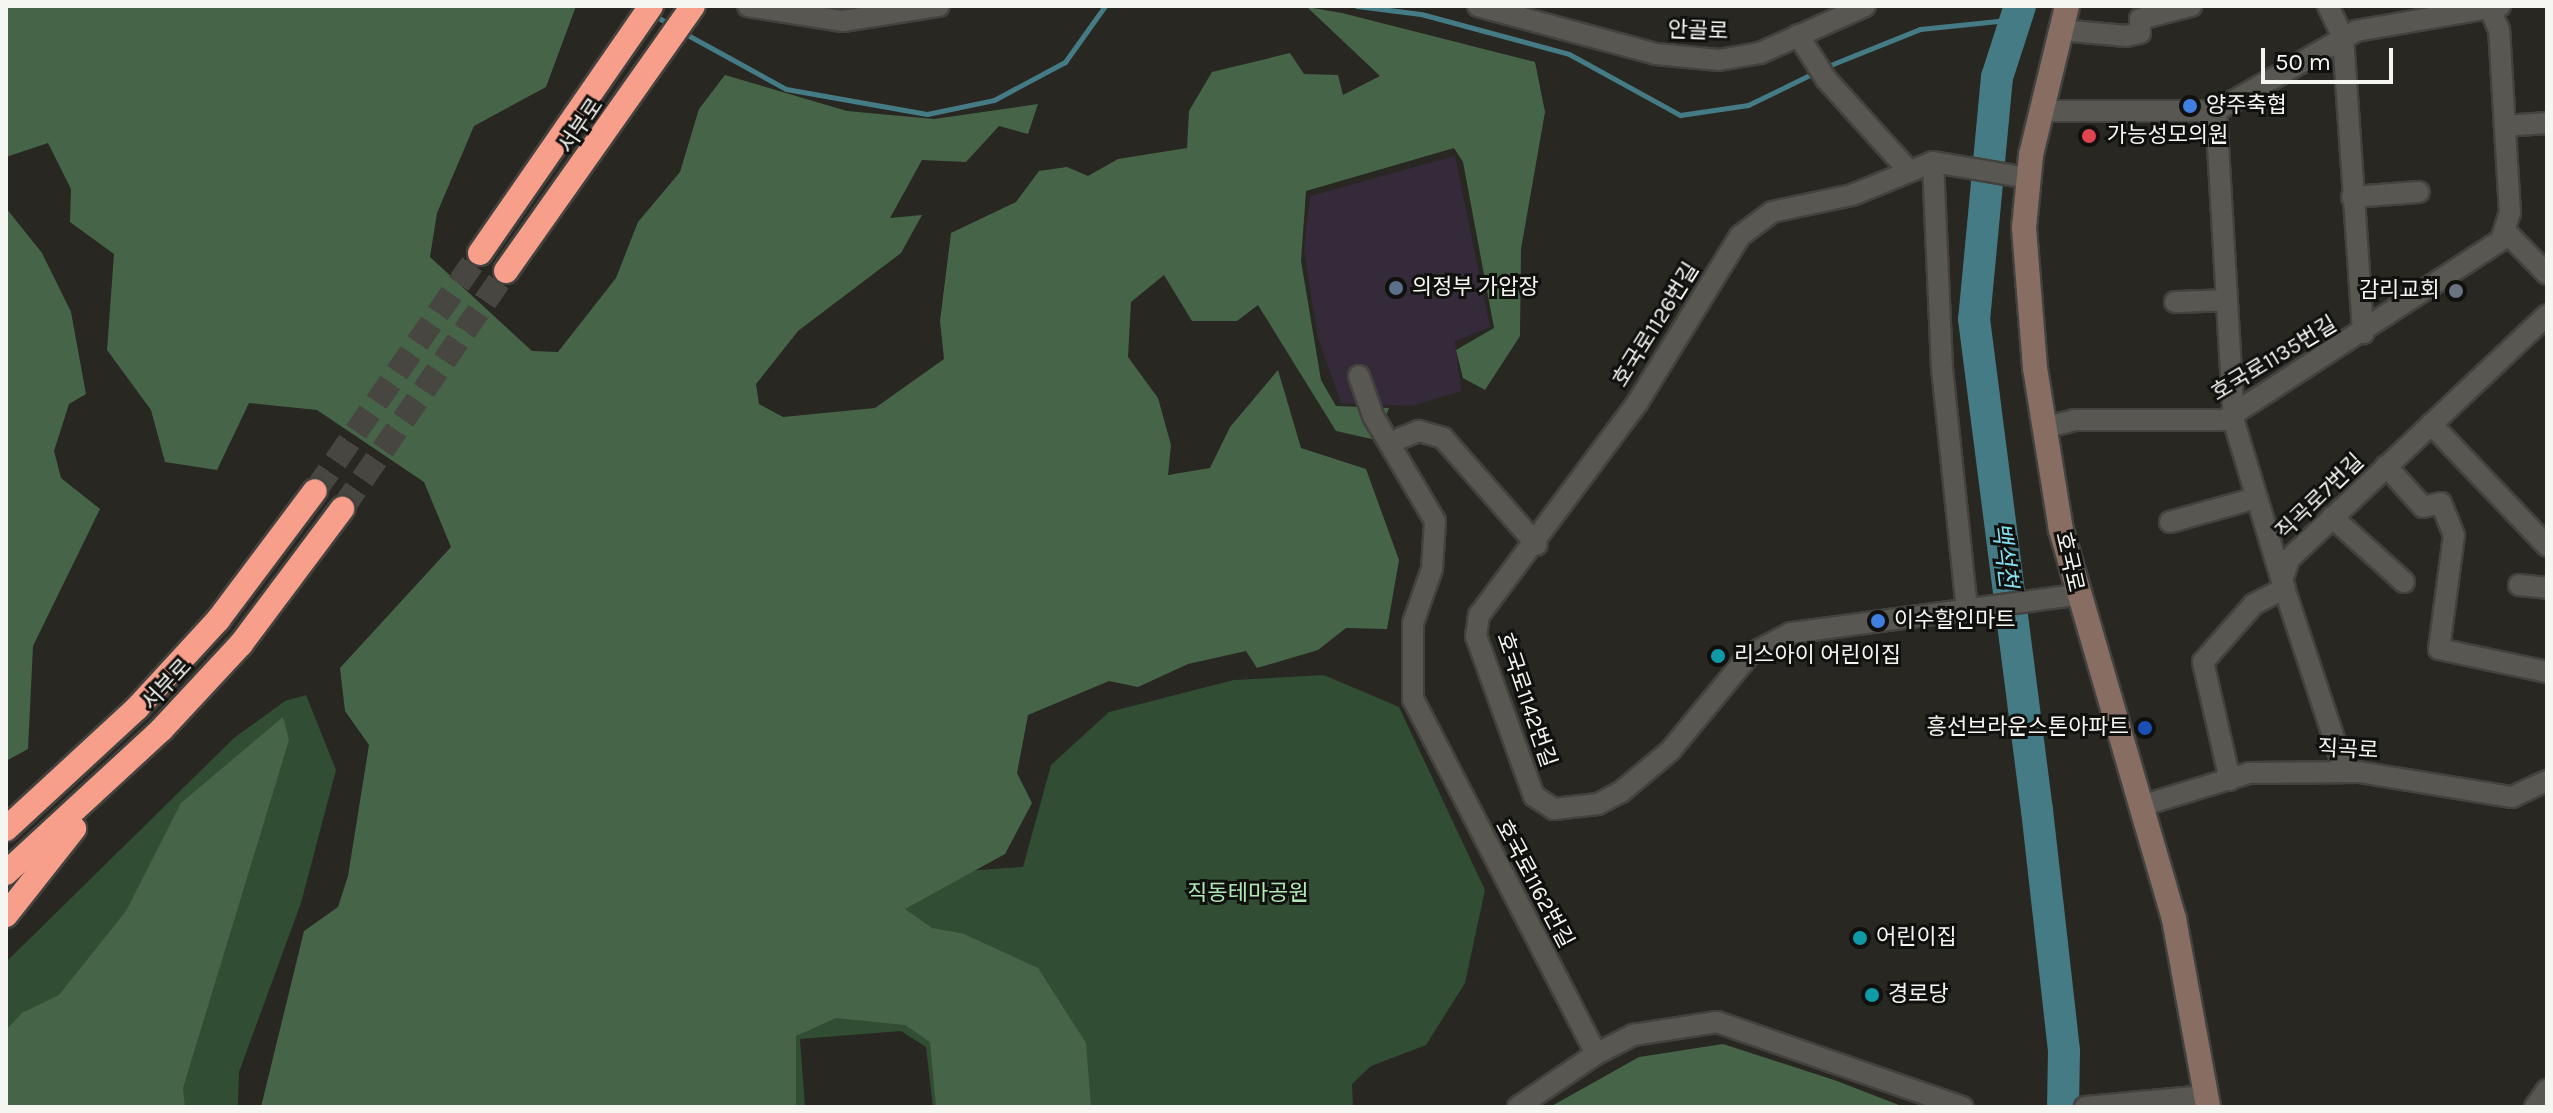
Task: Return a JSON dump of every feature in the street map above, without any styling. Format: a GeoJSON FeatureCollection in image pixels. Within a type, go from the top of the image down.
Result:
{"type":"FeatureCollection","features":[{"type":"Feature","properties":{"kind":"highway","name":"서부로"},"geometry":{"type":"LineString","coordinates":[[480,253],[651,6]]}},
{"type":"Feature","properties":{"kind":"highway","name":"서부로"},"geometry":{"type":"LineString","coordinates":[[506,271],[693,6]]}},
{"type":"Feature","properties":{"kind":"highway","name":"서부로"},"geometry":{"type":"LineString","coordinates":[[6,829],[137,708],[218,620],[315,491]]}},
{"type":"Feature","properties":{"kind":"highway","name":"서부로"},"geometry":{"type":"LineString","coordinates":[[6,873],[130,760],[241,644],[342,509]]}},
{"type":"Feature","properties":{"kind":"highway"},"geometry":{"type":"LineString","coordinates":[[6,915],[130,760]]}},
{"type":"Feature","properties":{"kind":"street"},"geometry":{"type":"LineString","coordinates":[[748,6],[843,21],[939,6]]}},
{"type":"Feature","properties":{"kind":"street","name":"안골로"},"geometry":{"type":"LineString","coordinates":[[1478,6],[1656,54],[1703,59],[1760,53],[1865,6]]}},
{"type":"Feature","properties":{"kind":"street","name":"호국로"},"geometry":{"type":"LineString","coordinates":[[2067,6],[2028,178],[2024,270],[2043,428],[2077,595],[2144,805],[2208,1102]]}},
{"type":"Feature","properties":{"kind":"street"},"geometry":{"type":"LineString","coordinates":[[2061,30],[2126,36],[2140,33],[2140,19],[2191,6]]}},
{"type":"Feature","properties":{"kind":"street"},"geometry":{"type":"LineString","coordinates":[[2328,6],[2343,37],[2363,333]]}},
{"type":"Feature","properties":{"kind":"street"},"geometry":{"type":"LineString","coordinates":[[2041,111],[2216,111],[2343,37],[2493,7],[2499,30],[2505,126],[2507,233],[2547,274]]}},
{"type":"Feature","properties":{"kind":"street"},"geometry":{"type":"LineString","coordinates":[[1798,35],[1826,79],[1909,171]]}},
{"type":"Feature","properties":{"kind":"street"},"geometry":{"type":"LineString","coordinates":[[2216,111],[2233,414],[2256,498],[2345,772]]}},
{"type":"Feature","properties":{"kind":"street"},"geometry":{"type":"LineString","coordinates":[[2505,126],[2547,123]]}},
{"type":"Feature","properties":{"kind":"street"},"geometry":{"type":"LineString","coordinates":[[1967,611],[1942,368],[1939,162],[2028,178]]}},
{"type":"Feature","properties":{"kind":"street","name":"호국로1126번길"},"geometry":{"type":"LineString","coordinates":[[1479,615],[1537,545],[1638,402],[1740,236],[1772,212],[1852,195],[1939,162]]}},
{"type":"Feature","properties":{"kind":"street"},"geometry":{"type":"LineString","coordinates":[[2352,197],[2419,192]]}},
{"type":"Feature","properties":{"kind":"street","name":"호국로1135번길"},"geometry":{"type":"LineString","coordinates":[[2043,428],[2074,420],[2213,422],[2233,414],[2363,333],[2507,233]]}},
{"type":"Feature","properties":{"kind":"street"},"geometry":{"type":"LineString","coordinates":[[2175,302],[2226,300]]}},
{"type":"Feature","properties":{"kind":"street","name":"직곡로7번길"},"geometry":{"type":"LineString","coordinates":[[2284,584],[2289,559],[2547,315]]}},
{"type":"Feature","properties":{"kind":"street","name":"호국로1162번길"},"geometry":{"type":"LineString","coordinates":[[1359,376],[1373,416],[1394,441],[1435,521],[1432,569],[1413,623],[1413,699],[1596,1054]]}},
{"type":"Feature","properties":{"kind":"street"},"geometry":{"type":"LineString","coordinates":[[2431,424],[2547,546]]}},
{"type":"Feature","properties":{"kind":"street"},"geometry":{"type":"LineString","coordinates":[[1394,441],[1419,431],[1443,438],[1537,545]]}},
{"type":"Feature","properties":{"kind":"street"},"geometry":{"type":"LineString","coordinates":[[2386,466],[2423,507],[2441,503],[2454,535],[2439,649],[2547,672]]}},
{"type":"Feature","properties":{"kind":"street"},"geometry":{"type":"LineString","coordinates":[[2170,522],[2256,498]]}},
{"type":"Feature","properties":{"kind":"street"},"geometry":{"type":"LineString","coordinates":[[2332,517],[2404,582]]}},
{"type":"Feature","properties":{"kind":"street"},"geometry":{"type":"LineString","coordinates":[[2230,780],[2203,662],[2254,604],[2284,584]]}},
{"type":"Feature","properties":{"kind":"street"},"geometry":{"type":"LineString","coordinates":[[2519,585],[2547,588]]}},
{"type":"Feature","properties":{"kind":"street","name":"호국로1142번길"},"geometry":{"type":"LineString","coordinates":[[1479,615],[1476,636],[1493,691],[1534,796],[1554,809],[1598,804],[1621,792],[1670,751],[1749,655],[1791,633],[2077,595]]}},
{"type":"Feature","properties":{"kind":"street","name":"직곡로"},"geometry":{"type":"LineString","coordinates":[[2144,805],[2230,780],[2345,772],[2504,797],[2527,796],[2547,781]]}},
{"type":"Feature","properties":{"kind":"street"},"geometry":{"type":"LineString","coordinates":[[1518,1107],[1596,1054],[1633,1035],[1717,1022],[1963,1107]]}},
{"type":"Feature","properties":{"kind":"street"},"geometry":{"type":"LineString","coordinates":[[2535,1107],[2547,1090]]}},
{"type":"Feature","properties":{"kind":"street"},"geometry":{"type":"LineString","coordinates":[[2099,1107],[2208,1102]]}},
{"type":"Feature","properties":{"kind":"shaded area","name":"의정부 가압장"},"geometry":{"type":"Polygon","coordinates":[[[1455,156],[1490,327],[1455,341],[1461,391],[1412,406],[1341,403],[1318,338],[1304,249],[1310,196],[1455,156]]]}},
{"type":"Feature","properties":{"kind":"green space"},"geometry":{"type":"Polygon","coordinates":[[[6,6],[576,6],[546,87],[474,126],[437,213],[430,257],[532,351],[558,352],[616,278],[638,222],[680,172],[699,109],[725,75],[847,111],[934,119],[1038,104],[1028,134],[999,126],[966,162],[922,160],[890,218],[922,215],[901,253],[798,331],[756,384],[759,404],[783,417],[875,408],[944,359],[940,321],[951,233],[1016,202],[1039,171],[1067,167],[1088,176],[1118,159],[1187,148],[1189,111],[1212,72],[1290,53],[1304,74],[1338,75],[1343,95],[1380,76],[1307,7],[1342,13],[1535,62],[1545,112],[1521,249],[1520,336],[1485,390],[1463,378],[1456,350],[1494,328],[1463,162],[1454,148],[1306,191],[1301,261],[1321,380],[1336,406],[1389,408],[1376,440],[1336,431],[1258,305],[1237,321],[1192,321],[1164,275],[1131,302],[1128,357],[1158,398],[1171,445],[1168,475],[1210,468],[1230,427],[1278,370],[1301,448],[1366,469],[1399,560],[1387,629],[1346,628],[1318,650],[1257,668],[1246,651],[1188,664],[1138,687],[1109,681],[1028,715],[1017,773],[1032,803],[1005,854],[905,909],[932,928],[964,934],[1038,968],[1086,1043],[1091,1107],[936,1107],[930,1042],[905,1025],[836,1018],[796,1036],[796,1107],[261,1107],[304,931],[338,907],[348,876],[369,745],[345,711],[340,668],[451,547],[424,482],[317,410],[249,403],[217,470],[165,462],[151,410],[107,350],[114,254],[70,222],[71,189],[48,143],[6,157],[6,6]]]}},
{"type":"Feature","properties":{"kind":"green space"},"geometry":{"type":"Polygon","coordinates":[[[6,208],[42,253],[71,312],[86,394],[69,404],[54,451],[61,478],[100,509],[33,646],[28,749],[6,761],[6,208]]]}},
{"type":"Feature","properties":{"kind":"green space","name":"직동테마공원"},"geometry":{"type":"Polygon","coordinates":[[[1324,675],[1399,707],[1485,890],[1465,983],[1426,1045],[1371,1066],[1352,1084],[1353,1107],[933,1107],[926,1047],[901,1031],[800,1039],[805,1107],[333,1107],[923,874],[1023,867],[1051,765],[1109,712],[1234,680],[1324,675]]]}},
{"type":"Feature","properties":{"kind":"green space"},"geometry":{"type":"Polygon","coordinates":[[[306,695],[336,770],[301,903],[239,1072],[238,1107],[6,1107],[6,962],[234,738],[285,701],[306,695]]]}},
{"type":"Feature","properties":{"kind":"green space"},"geometry":{"type":"Polygon","coordinates":[[[283,717],[289,740],[183,1088],[185,1107],[6,1107],[6,1030],[22,1013],[59,995],[126,911],[181,803],[283,717]]]}},
{"type":"Feature","properties":{"kind":"green space"},"geometry":{"type":"Polygon","coordinates":[[[1723,1044],[1837,1081],[1904,1107],[1550,1107],[1639,1057],[1723,1044]]]}},
{"type":"Feature","properties":{"kind":"waterway"},"geometry":{"type":"LineString","coordinates":[[684,33],[786,89],[927,114],[994,100],[1065,62],[1105,6]]}},
{"type":"Feature","properties":{"kind":"waterway"},"geometry":{"type":"LineString","coordinates":[[1357,6],[1421,14],[1569,54],[1680,115],[1748,105],[1814,73]]}},
{"type":"Feature","properties":{"kind":"waterway","name":"백석천"},"geometry":{"type":"LineString","coordinates":[[2020,6],[1997,77],[1974,319],[2037,810],[2064,1051],[2063,1107]]}},
{"type":"Feature","properties":{"kind":"waterway"},"geometry":{"type":"LineString","coordinates":[[654,15],[672,26]]}},
{"type":"Feature","properties":{"kind":"waterway"},"geometry":{"type":"LineString","coordinates":[[1823,68],[1920,29],[2017,19]]}},
{"type":"Feature","properties":{"kind":"tunnel"},"geometry":{"type":"LineString","coordinates":[[315,491],[480,253]]}},
{"type":"Feature","properties":{"kind":"tunnel"},"geometry":{"type":"LineString","coordinates":[[342,509],[506,271]]}},
{"type":"Feature","properties":{"kind":"place","name":"양주축협"},"geometry":{"type":"Point","coordinates":[2190,106]}},
{"type":"Feature","properties":{"kind":"place","name":"가능성모의원"},"geometry":{"type":"Point","coordinates":[2089,136]}},
{"type":"Feature","properties":{"kind":"place","name":"의정부 가압장"},"geometry":{"type":"Point","coordinates":[1396,288]}},
{"type":"Feature","properties":{"kind":"place","name":"감리교회"},"geometry":{"type":"Point","coordinates":[2456,291]}},
{"type":"Feature","properties":{"kind":"place","name":"이수할인마트"},"geometry":{"type":"Point","coordinates":[1878,621]}},
{"type":"Feature","properties":{"kind":"place","name":"리스아이 어린이집"},"geometry":{"type":"Point","coordinates":[1718,656]}},
{"type":"Feature","properties":{"kind":"place","name":"흥선브라운스톤아파트"},"geometry":{"type":"Point","coordinates":[2145,728]}},
{"type":"Feature","properties":{"kind":"place","name":"어린이집"},"geometry":{"type":"Point","coordinates":[1860,938]}},
{"type":"Feature","properties":{"kind":"place","name":"경로당"},"geometry":{"type":"Point","coordinates":[1872,995]}}]}
